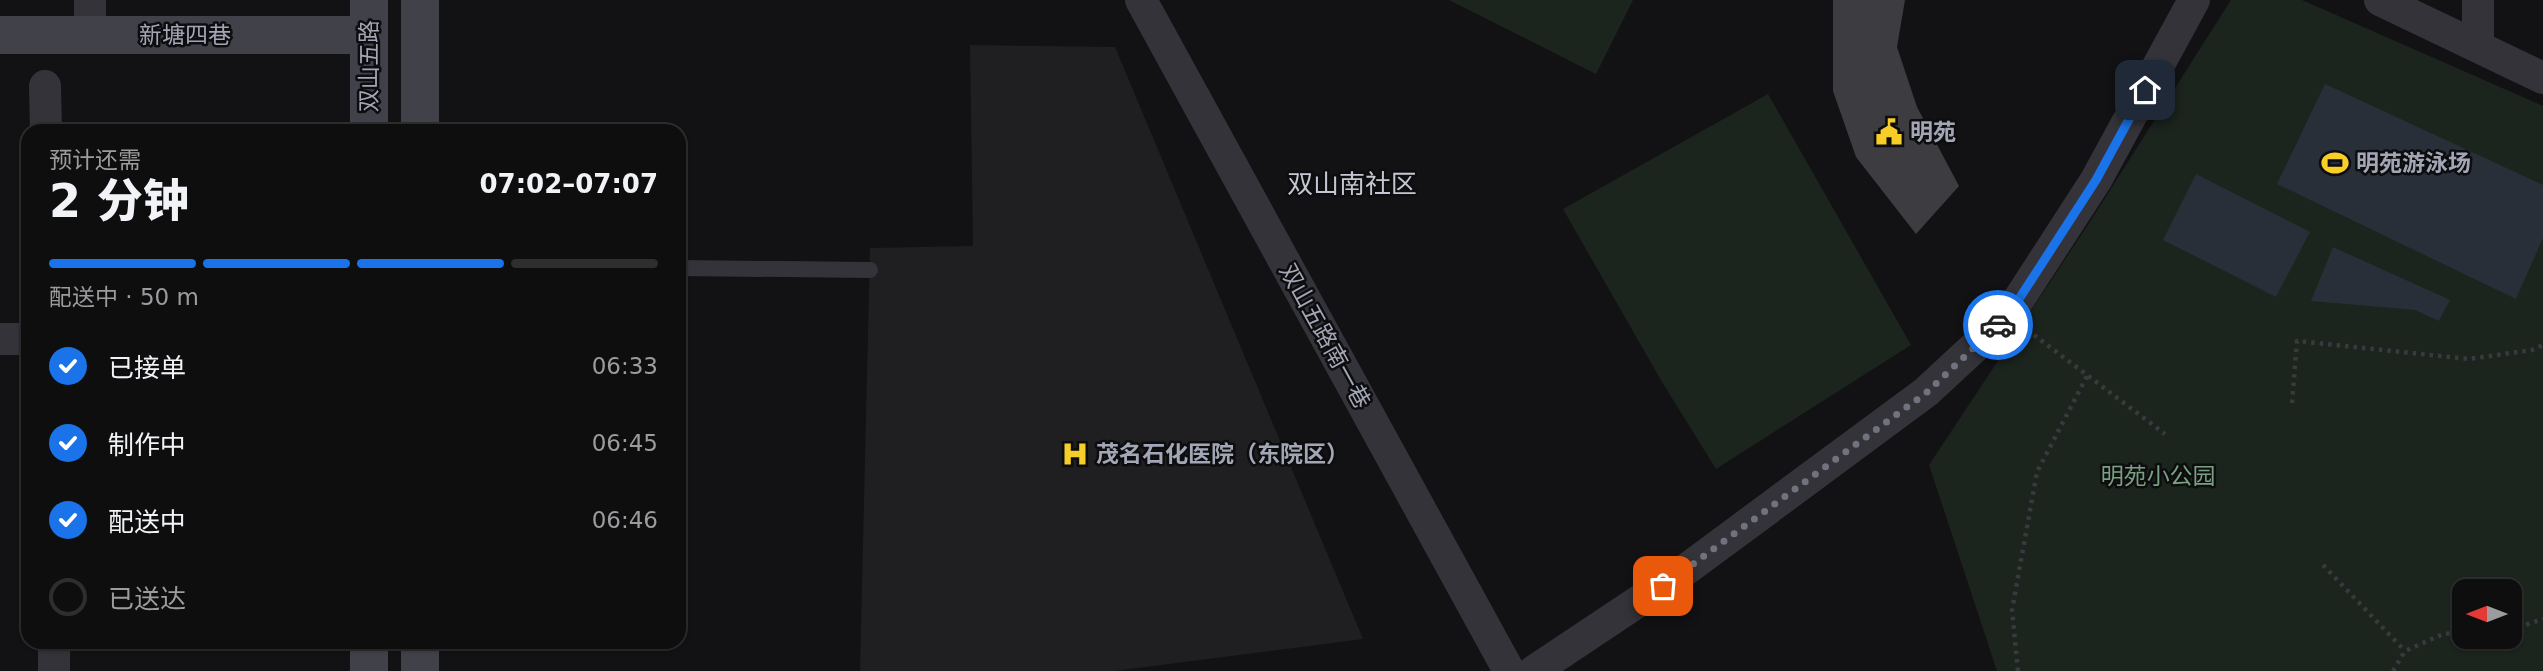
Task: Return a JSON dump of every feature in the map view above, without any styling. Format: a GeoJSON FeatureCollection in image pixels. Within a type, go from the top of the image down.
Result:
{"type":"FeatureCollection","features":[{"type":"Feature","properties":{"kind":"street"},"geometry":{"type":"LineString","coordinates":[[420,0],[420,124]]}},
{"type":"Feature","properties":{"kind":"street","name":"双山五路南一巷"},"geometry":{"type":"LineString","coordinates":[[1141,0],[1509,671]]}},
{"type":"Feature","properties":{"kind":"street"},"geometry":{"type":"LineString","coordinates":[[1534,671],[1684,571],[1926,393],[2008,316],[2096,180],[2194,0]]}},
{"type":"Feature","properties":{"kind":"street"},"geometry":{"type":"LineString","coordinates":[[2380,0],[2543,78]]}},
{"type":"Feature","properties":{"kind":"street"},"geometry":{"type":"LineString","coordinates":[[2478,0],[2478,47]]}},
{"type":"Feature","properties":{"kind":"street","name":"新塘四巷"},"geometry":{"type":"LineString","coordinates":[[0,35],[90,18],[369,18]]}},
{"type":"Feature","properties":{"kind":"street","name":"双山五路"},"geometry":{"type":"LineString","coordinates":[[369,18],[369,124]]}},
{"type":"Feature","properties":{"kind":"street"},"geometry":{"type":"LineString","coordinates":[[45,86],[46,124]]}},
{"type":"Feature","properties":{"kind":"street"},"geometry":{"type":"LineString","coordinates":[[0,339],[21,339]]}},
{"type":"Feature","properties":{"kind":"street"},"geometry":{"type":"LineString","coordinates":[[54,649],[54,671]]}},
{"type":"Feature","properties":{"kind":"street"},"geometry":{"type":"LineString","coordinates":[[369,649],[369,671]]}},
{"type":"Feature","properties":{"kind":"street"},"geometry":{"type":"LineString","coordinates":[[420,649],[420,671]]}},
{"type":"Feature","properties":{"kind":"lane"},"geometry":{"type":"LineString","coordinates":[[686,268],[870,270]]}},
{"type":"Feature","properties":{"kind":"path"},"geometry":{"type":"LineString","coordinates":[[2008,316],[2165,434]]}},
{"type":"Feature","properties":{"kind":"path"},"geometry":{"type":"LineString","coordinates":[[2292,403],[2297,341],[2469,359],[2532,350],[2543,345]]}},
{"type":"Feature","properties":{"kind":"path"},"geometry":{"type":"LineString","coordinates":[[2018,671],[2012,610],[2037,472],[2087,376]]}},
{"type":"Feature","properties":{"kind":"path"},"geometry":{"type":"LineString","coordinates":[[2323,565],[2405,651]]}},
{"type":"Feature","properties":{"kind":"path"},"geometry":{"type":"LineString","coordinates":[[2522,626],[2543,619]]}},
{"type":"Feature","properties":{"kind":"path"},"geometry":{"type":"LineString","coordinates":[[2393,671],[2405,651],[2443,634],[2452,633]]}},
{"type":"Feature","properties":{"kind":"shaded area","name":"茂名石化医院（东院区）"},"geometry":{"type":"Polygon","coordinates":[[[970,45],[1115,47],[1363,639],[1114,671],[860,671],[870,248],[973,246],[970,45]]]}},
{"type":"Feature","properties":{"kind":"shaded area"},"geometry":{"type":"Polygon","coordinates":[[[2325,84],[2543,185],[2543,238],[2516,299],[2277,184],[2325,84]]]}},
{"type":"Feature","properties":{"kind":"shaded area"},"geometry":{"type":"Polygon","coordinates":[[[2196,174],[2310,232],[2276,297],[2163,240],[2196,174]]]}},
{"type":"Feature","properties":{"kind":"shaded area"},"geometry":{"type":"Polygon","coordinates":[[[2333,247],[2450,300],[2439,321],[2415,310],[2311,301],[2333,247]]]}},
{"type":"Feature","properties":{"kind":"green space"},"geometry":{"type":"Polygon","coordinates":[[[1449,0],[1633,0],[1596,74],[1449,0]]]}},
{"type":"Feature","properties":{"kind":"green space","name":"明苑小公园"},"geometry":{"type":"Polygon","coordinates":[[[2231,0],[2302,0],[2543,106],[2543,671],[1997,671],[1929,465],[2091,220],[2231,0]]]}},
{"type":"Feature","properties":{"kind":"green space"},"geometry":{"type":"Polygon","coordinates":[[[1768,94],[1911,345],[1716,469],[1662,382],[1563,209],[1768,94]]]}},
{"type":"Feature","properties":{"kind":"building","name":"明苑"},"geometry":{"type":"Polygon","coordinates":[[[1833,0],[1905,0],[1897,47],[1917,107],[1959,186],[1916,234],[1856,157],[1833,91],[1833,0]]]}},
{"type":"Feature","properties":{"kind":"way so far"},"geometry":{"type":"LineString","coordinates":[[1663,586],[1926,393],[1998,325]]}},
{"type":"Feature","properties":{"kind":"place","name":"明苑"},"geometry":{"type":"Point","coordinates":[1889,132]}},
{"type":"Feature","properties":{"kind":"place","name":"明苑游泳场"},"geometry":{"type":"Point","coordinates":[2335,163]}},
{"type":"Feature","properties":{"kind":"place","name":"茂名石化医院（东院区）"},"geometry":{"type":"Point","coordinates":[1075,454]}},
{"type":"Feature","properties":{"kind":"district","name":"双山南社区"},"geometry":{"type":"Point","coordinates":[1352,184]}},
{"type":"Feature","properties":{"kind":"route"},"geometry":{"type":"LineString","coordinates":[[1998,325],[2008,316],[2096,180],[2145,90]]}}]}
